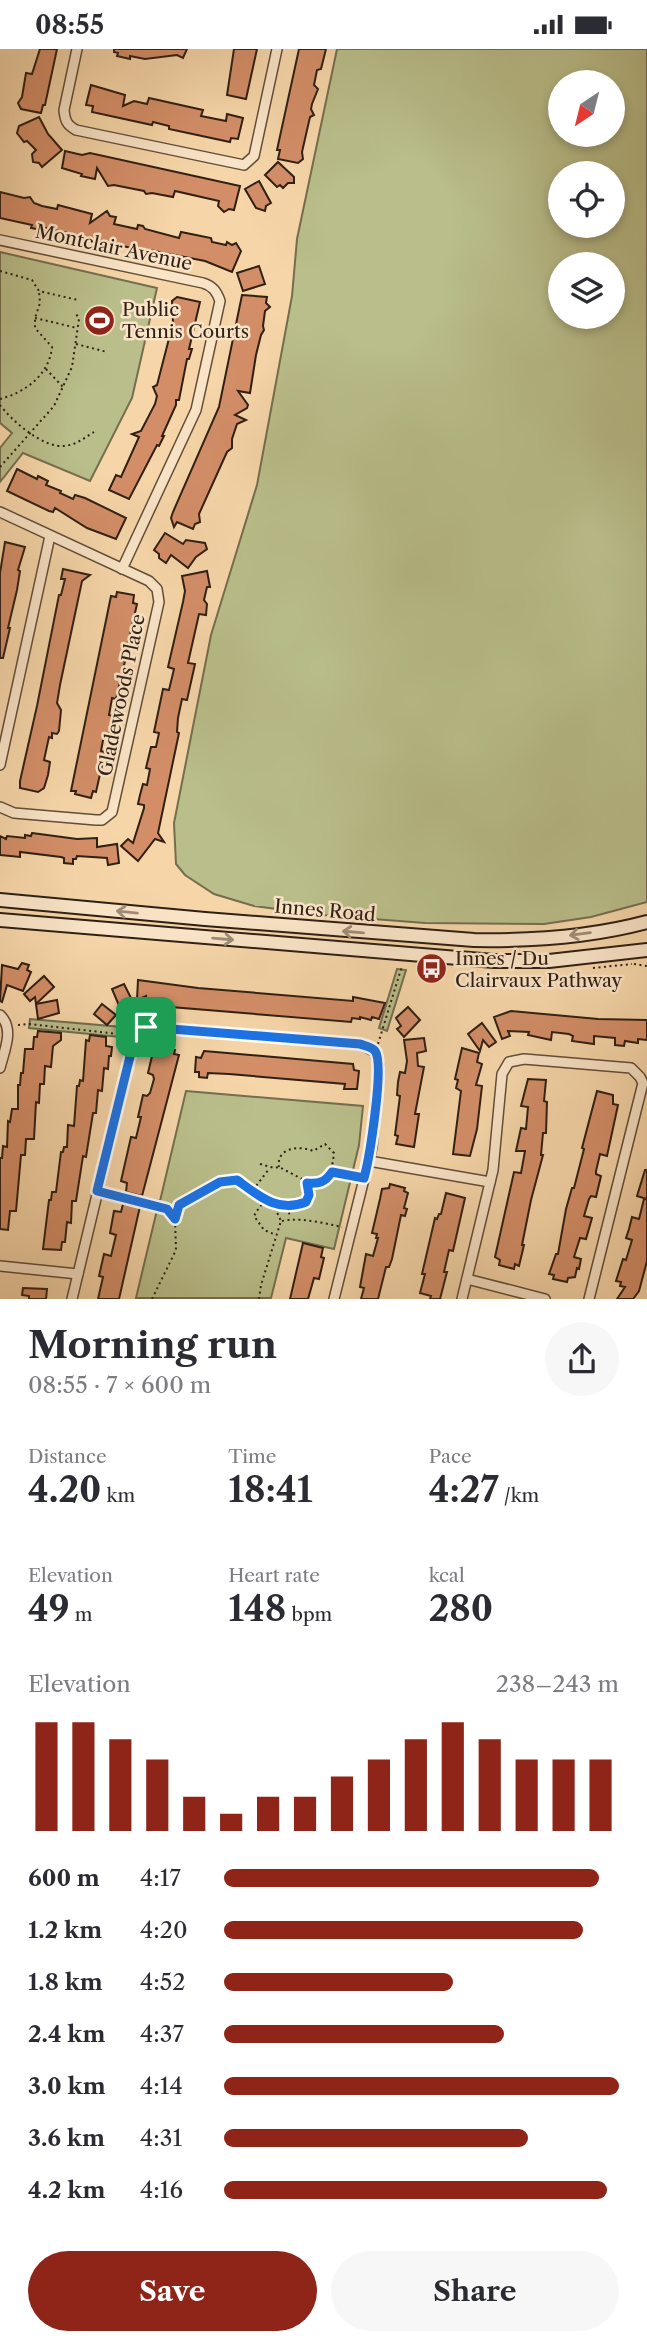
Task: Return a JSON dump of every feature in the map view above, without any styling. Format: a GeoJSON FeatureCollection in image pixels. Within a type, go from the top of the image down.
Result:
{"type":"FeatureCollection","features":[{"type":"Feature","properties":{"kind":"main road","name":"Innes Road"},"geometry":{"type":"LineString","coordinates":[[0,899],[232,922],[474,940],[517,941],[577,935],[647,922]]}},
{"type":"Feature","properties":{"kind":"main road","name":"Innes Road"},"geometry":{"type":"LineString","coordinates":[[0,920],[494,961],[549,961],[647,950]]}},
{"type":"Feature","properties":{"kind":"street"},"geometry":{"type":"LineString","coordinates":[[78,49],[64,110],[70,127],[76,131],[244,165],[254,156],[277,49]]}},
{"type":"Feature","properties":{"kind":"street","name":"Montclair Avenue"},"geometry":{"type":"LineString","coordinates":[[0,240],[203,283],[213,287],[220,301],[197,409],[122,569]]}},
{"type":"Feature","properties":{"kind":"street","name":"Gladewoods Place"},"geometry":{"type":"LineString","coordinates":[[0,512],[154,584],[159,593],[159,602],[112,812],[102,820],[96,820],[14,813],[0,807]]}},
{"type":"Feature","properties":{"kind":"street"},"geometry":{"type":"LineString","coordinates":[[0,765],[50,536]]}},
{"type":"Feature","properties":{"kind":"street"},"geometry":{"type":"LineString","coordinates":[[0,1068],[9,1032],[4,1019]]}},
{"type":"Feature","properties":{"kind":"street"},"geometry":{"type":"LineString","coordinates":[[72,1299],[135,1036],[146,1027],[154,1027],[360,1044],[375,1052],[379,1066],[369,1161],[334,1299]]}},
{"type":"Feature","properties":{"kind":"street"},"geometry":{"type":"LineString","coordinates":[[462,1299],[495,1157],[502,1074],[509,1062],[524,1059],[631,1068],[643,1083],[589,1299]]}},
{"type":"Feature","properties":{"kind":"street"},"geometry":{"type":"LineString","coordinates":[[369,1161],[490,1181]]}},
{"type":"Feature","properties":{"kind":"street"},"geometry":{"type":"LineString","coordinates":[[0,1266],[78,1274]]}},
{"type":"Feature","properties":{"kind":"street"},"geometry":{"type":"LineString","coordinates":[[467,1279],[545,1299]]}},
{"type":"Feature","properties":{"kind":"path"},"geometry":{"type":"LineString","coordinates":[[0,271],[32,280],[39,291],[40,303],[35,317],[35,328],[52,347],[51,358],[34,383],[14,395],[0,399]]}},
{"type":"Feature","properties":{"kind":"path"},"geometry":{"type":"LineString","coordinates":[[39,291],[78,300]]}},
{"type":"Feature","properties":{"kind":"path"},"geometry":{"type":"LineString","coordinates":[[0,467],[54,406],[72,367],[79,319],[75,311]]}},
{"type":"Feature","properties":{"kind":"path"},"geometry":{"type":"LineString","coordinates":[[35,317],[78,328]]}},
{"type":"Feature","properties":{"kind":"path"},"geometry":{"type":"LineString","coordinates":[[75,344],[107,352]]}},
{"type":"Feature","properties":{"kind":"path"},"geometry":{"type":"LineString","coordinates":[[45,368],[63,387]]}},
{"type":"Feature","properties":{"kind":"path"},"geometry":{"type":"LineString","coordinates":[[0,405],[16,423],[51,445],[62,446],[78,442],[94,432]]}},
{"type":"Feature","properties":{"kind":"path"},"geometry":{"type":"LineString","coordinates":[[632,964],[647,966]]}},
{"type":"Feature","properties":{"kind":"path"},"geometry":{"type":"LineString","coordinates":[[375,1052],[402,966]]}},
{"type":"Feature","properties":{"kind":"path"},"geometry":{"type":"LineString","coordinates":[[4,1019],[17,1025],[116,1032],[135,1036]]}},
{"type":"Feature","properties":{"kind":"path"},"geometry":{"type":"LineString","coordinates":[[260,1164],[270,1168],[279,1167],[307,1183],[318,1184],[326,1180],[332,1172],[334,1153],[326,1144],[313,1151],[303,1147],[289,1149],[282,1153],[278,1160],[279,1167]]}},
{"type":"Feature","properties":{"kind":"path"},"geometry":{"type":"LineString","coordinates":[[252,1191],[270,1168]]}},
{"type":"Feature","properties":{"kind":"path"},"geometry":{"type":"LineString","coordinates":[[332,1172],[364,1178]]}},
{"type":"Feature","properties":{"kind":"path"},"geometry":{"type":"LineString","coordinates":[[97,1191],[167,1209],[220,1182],[237,1180],[273,1205],[288,1205],[306,1202],[309,1195],[307,1183]]}},
{"type":"Feature","properties":{"kind":"path"},"geometry":{"type":"LineString","coordinates":[[268,1202],[260,1206],[254,1216],[264,1230],[276,1235]]}},
{"type":"Feature","properties":{"kind":"path"},"geometry":{"type":"LineString","coordinates":[[152,1299],[176,1250],[175,1219],[179,1205]]}},
{"type":"Feature","properties":{"kind":"path"},"geometry":{"type":"LineString","coordinates":[[259,1299],[281,1221],[273,1205]]}},
{"type":"Feature","properties":{"kind":"path"},"geometry":{"type":"LineString","coordinates":[[288,1205],[290,1219]]}},
{"type":"Feature","properties":{"kind":"path"},"geometry":{"type":"LineString","coordinates":[[167,1209],[175,1219]]}},
{"type":"Feature","properties":{"kind":"path"},"geometry":{"type":"LineString","coordinates":[[281,1221],[290,1219],[351,1230]]}},
{"type":"Feature","properties":{"kind":"green space"},"geometry":{"type":"Polygon","coordinates":[[[337,49],[647,49],[647,902],[591,917],[544,924],[425,923],[321,915],[254,906],[214,894],[185,875],[176,864],[174,823],[211,635],[257,485],[292,296],[297,239],[337,49]]]}},
{"type":"Feature","properties":{"kind":"green space"},"geometry":{"type":"Polygon","coordinates":[[[0,252],[157,288],[132,398],[90,481],[23,453],[0,482],[0,448],[12,433],[0,423],[0,252]]]}},
{"type":"Feature","properties":{"kind":"green space"},"geometry":{"type":"Polygon","coordinates":[[[397,969],[406,970],[387,1031],[379,1028],[397,969]]]}},
{"type":"Feature","properties":{"kind":"green space"},"geometry":{"type":"Polygon","coordinates":[[[30,1019],[122,1027],[120,1037],[29,1028],[30,1019]]]}},
{"type":"Feature","properties":{"kind":"green space"},"geometry":{"type":"Polygon","coordinates":[[[186,1091],[363,1106],[359,1145],[334,1249],[286,1238],[271,1298],[136,1298],[157,1210],[110,1199],[112,1190],[160,1201],[186,1091]]]}},
{"type":"Feature","properties":{"kind":"building"},"geometry":{"type":"Polygon","coordinates":[[[40,49],[57,49],[41,113],[21,109],[18,103],[22,97],[26,73],[32,74],[40,49]]]}},
{"type":"Feature","properties":{"kind":"building"},"geometry":{"type":"Polygon","coordinates":[[[114,49],[187,49],[183,58],[177,55],[145,59],[130,56],[130,59],[117,56],[118,53],[114,52],[114,49]]]}},
{"type":"Feature","properties":{"kind":"building"},"geometry":{"type":"Polygon","coordinates":[[[234,49],[257,49],[246,99],[227,95],[234,49]]]}},
{"type":"Feature","properties":{"kind":"building"},"geometry":{"type":"Polygon","coordinates":[[[299,49],[326,49],[314,85],[318,89],[311,109],[314,115],[310,117],[302,152],[303,159],[298,163],[278,159],[280,150],[277,150],[299,49]]]}},
{"type":"Feature","properties":{"kind":"building"},"geometry":{"type":"Polygon","coordinates":[[[91,85],[125,95],[123,106],[134,101],[147,104],[149,98],[203,110],[201,116],[226,121],[227,114],[243,118],[238,139],[231,138],[230,142],[169,129],[169,126],[153,122],[152,125],[92,112],[93,106],[86,105],[91,85]]]}},
{"type":"Feature","properties":{"kind":"building"},"geometry":{"type":"Polygon","coordinates":[[[39,117],[48,134],[62,150],[42,167],[33,162],[32,154],[36,150],[17,133],[19,126],[39,117]]]}},
{"type":"Feature","properties":{"kind":"building"},"geometry":{"type":"Polygon","coordinates":[[[65,151],[82,155],[90,153],[240,186],[234,210],[224,212],[218,206],[219,201],[175,191],[173,197],[108,186],[97,168],[95,179],[62,168],[65,151]]]}},
{"type":"Feature","properties":{"kind":"building"},"geometry":{"type":"Polygon","coordinates":[[[278,162],[294,177],[294,183],[288,183],[283,188],[280,185],[277,187],[265,175],[278,162]]]}},
{"type":"Feature","properties":{"kind":"building"},"geometry":{"type":"Polygon","coordinates":[[[259,181],[271,203],[266,206],[265,211],[256,208],[245,189],[259,181]]]}},
{"type":"Feature","properties":{"kind":"building"},"geometry":{"type":"Polygon","coordinates":[[[0,192],[30,197],[34,203],[42,206],[57,209],[58,205],[92,214],[90,223],[107,211],[110,216],[116,217],[114,224],[137,229],[138,225],[143,226],[145,229],[179,238],[181,232],[211,238],[212,242],[226,245],[227,242],[232,245],[236,243],[241,251],[232,272],[205,261],[144,251],[42,227],[42,230],[31,228],[32,225],[0,218],[0,192]]]}},
{"type":"Feature","properties":{"kind":"building"},"geometry":{"type":"Polygon","coordinates":[[[259,266],[265,284],[243,291],[237,273],[259,266]]]}},
{"type":"Feature","properties":{"kind":"building"},"geometry":{"type":"Polygon","coordinates":[[[242,295],[267,297],[266,303],[270,307],[265,311],[264,330],[256,355],[250,393],[238,391],[248,405],[235,415],[246,420],[237,424],[232,448],[227,452],[199,514],[200,522],[195,524],[193,529],[177,522],[174,527],[171,518],[173,512],[219,407],[242,295]]]}},
{"type":"Feature","properties":{"kind":"building"},"geometry":{"type":"Polygon","coordinates":[[[177,297],[200,302],[189,349],[192,349],[187,359],[179,400],[176,400],[164,436],[129,499],[109,490],[116,475],[121,477],[139,437],[132,434],[141,431],[155,404],[157,396],[153,387],[157,385],[173,323],[172,301],[177,297]]]}},
{"type":"Feature","properties":{"kind":"building"},"geometry":{"type":"Polygon","coordinates":[[[17,469],[37,479],[38,476],[48,481],[46,485],[73,499],[75,495],[85,498],[126,518],[116,539],[87,528],[55,508],[53,512],[49,511],[7,491],[17,469]]]}},
{"type":"Feature","properties":{"kind":"building"},"geometry":{"type":"Polygon","coordinates":[[[165,533],[183,544],[186,540],[205,543],[207,549],[196,557],[188,568],[171,555],[166,563],[154,550],[165,533]]]}},
{"type":"Feature","properties":{"kind":"building"},"geometry":{"type":"Polygon","coordinates":[[[5,542],[25,547],[18,570],[20,571],[10,628],[3,658],[0,658],[0,573],[5,542]]]}},
{"type":"Feature","properties":{"kind":"building"},"geometry":{"type":"Polygon","coordinates":[[[63,569],[90,575],[82,581],[57,703],[61,710],[59,731],[57,734],[52,733],[52,738],[49,737],[44,760],[50,762],[48,775],[44,788],[38,792],[20,788],[20,781],[59,595],[65,579],[61,579],[63,569]]]}},
{"type":"Feature","properties":{"kind":"building"},"geometry":{"type":"Polygon","coordinates":[[[207,571],[210,587],[207,587],[204,600],[207,604],[206,615],[199,614],[188,663],[195,664],[187,700],[182,699],[178,718],[179,733],[158,833],[164,842],[155,839],[138,861],[121,846],[128,839],[133,843],[144,808],[144,805],[138,804],[143,784],[147,785],[150,769],[146,768],[151,747],[156,747],[159,733],[154,732],[163,689],[169,690],[174,669],[168,667],[185,591],[182,576],[207,571]]]}},
{"type":"Feature","properties":{"kind":"building"},"geometry":{"type":"Polygon","coordinates":[[[117,592],[134,595],[133,603],[137,604],[128,644],[124,643],[120,660],[125,661],[116,699],[112,698],[109,715],[113,716],[109,736],[104,735],[101,751],[105,752],[96,792],[93,791],[91,798],[71,791],[111,596],[116,597],[117,592]]]}},
{"type":"Feature","properties":{"kind":"building"},"geometry":{"type":"Polygon","coordinates":[[[32,833],[77,839],[97,838],[97,847],[117,844],[119,863],[108,865],[107,858],[77,856],[73,859],[73,864],[64,863],[64,858],[61,857],[20,852],[20,857],[0,855],[0,836],[6,839],[7,836],[25,838],[25,835],[31,836],[32,833]]]}},
{"type":"Feature","properties":{"kind":"building"},"geometry":{"type":"Polygon","coordinates":[[[22,963],[29,965],[27,970],[31,972],[23,991],[7,985],[2,1002],[0,1001],[2,965],[18,969],[22,963]]]}},
{"type":"Feature","properties":{"kind":"building"},"geometry":{"type":"Polygon","coordinates":[[[44,976],[54,987],[36,1004],[35,997],[30,1001],[24,994],[44,976]]]}},
{"type":"Feature","properties":{"kind":"building"},"geometry":{"type":"Polygon","coordinates":[[[138,980],[198,988],[353,1001],[353,997],[385,1003],[379,1019],[360,1017],[352,1018],[351,1022],[171,1007],[146,1001],[146,996],[137,1000],[138,980]]]}},
{"type":"Feature","properties":{"kind":"building"},"geometry":{"type":"Polygon","coordinates":[[[124,984],[133,1002],[120,1008],[112,989],[124,984]]]}},
{"type":"Feature","properties":{"kind":"building"},"geometry":{"type":"Polygon","coordinates":[[[57,1000],[59,1013],[38,1019],[36,1004],[57,1000]]]}},
{"type":"Feature","properties":{"kind":"building"},"geometry":{"type":"Polygon","coordinates":[[[102,1004],[116,1015],[107,1025],[94,1014],[102,1004]]]}},
{"type":"Feature","properties":{"kind":"building"},"geometry":{"type":"Polygon","coordinates":[[[408,1007],[420,1020],[404,1037],[397,1029],[401,1026],[396,1018],[408,1007]]]}},
{"type":"Feature","properties":{"kind":"building"},"geometry":{"type":"Polygon","coordinates":[[[511,1011],[598,1019],[647,1020],[647,1040],[638,1039],[638,1043],[625,1041],[624,1046],[615,1045],[615,1038],[594,1036],[594,1044],[572,1041],[573,1036],[569,1034],[552,1032],[551,1040],[528,1035],[529,1032],[508,1031],[510,1036],[502,1039],[494,1017],[511,1011]]]}},
{"type":"Feature","properties":{"kind":"building"},"geometry":{"type":"Polygon","coordinates":[[[482,1023],[496,1042],[489,1047],[483,1040],[480,1051],[468,1034],[482,1023]]]}},
{"type":"Feature","properties":{"kind":"building"},"geometry":{"type":"Polygon","coordinates":[[[38,1031],[61,1033],[61,1040],[53,1046],[51,1067],[45,1066],[44,1084],[40,1084],[34,1139],[26,1139],[25,1155],[21,1155],[16,1211],[10,1211],[8,1230],[0,1229],[0,1158],[3,1146],[7,1147],[8,1121],[10,1122],[12,1109],[18,1109],[18,1085],[23,1073],[25,1049],[33,1049],[34,1037],[37,1037],[38,1031]]]}},
{"type":"Feature","properties":{"kind":"building"},"geometry":{"type":"Polygon","coordinates":[[[90,1035],[106,1037],[106,1046],[112,1047],[111,1056],[108,1069],[104,1068],[102,1091],[98,1090],[96,1113],[93,1113],[86,1157],[83,1156],[76,1201],[72,1201],[71,1223],[67,1222],[65,1242],[62,1242],[61,1250],[43,1249],[49,1200],[52,1192],[56,1192],[61,1152],[67,1147],[68,1125],[74,1126],[77,1086],[80,1080],[83,1081],[86,1040],[89,1041],[90,1035]]]}},
{"type":"Feature","properties":{"kind":"building"},"geometry":{"type":"Polygon","coordinates":[[[424,1038],[426,1051],[417,1053],[418,1066],[424,1067],[415,1114],[419,1114],[414,1147],[396,1144],[400,1096],[397,1095],[398,1082],[400,1072],[405,1073],[407,1061],[404,1040],[424,1038]]]}},
{"type":"Feature","properties":{"kind":"building"},"geometry":{"type":"Polygon","coordinates":[[[161,1046],[175,1050],[174,1054],[179,1055],[142,1196],[126,1192],[127,1183],[121,1181],[131,1137],[136,1138],[143,1095],[150,1093],[154,1079],[153,1075],[148,1073],[153,1052],[160,1051],[161,1046]]]}},
{"type":"Feature","properties":{"kind":"building"},"geometry":{"type":"Polygon","coordinates":[[[462,1048],[479,1053],[477,1062],[482,1064],[476,1085],[482,1086],[477,1129],[470,1156],[453,1154],[461,1091],[456,1088],[458,1080],[455,1079],[462,1048]]]}},
{"type":"Feature","properties":{"kind":"building"},"geometry":{"type":"Polygon","coordinates":[[[204,1051],[353,1064],[354,1070],[359,1071],[357,1089],[344,1089],[345,1084],[229,1074],[208,1073],[207,1078],[199,1077],[199,1072],[195,1072],[196,1057],[201,1058],[204,1051]]]}},
{"type":"Feature","properties":{"kind":"building"},"geometry":{"type":"Polygon","coordinates":[[[528,1079],[546,1080],[546,1133],[543,1133],[543,1155],[531,1200],[524,1245],[519,1266],[515,1264],[514,1269],[499,1265],[500,1260],[495,1257],[514,1172],[521,1173],[525,1151],[516,1151],[521,1128],[526,1129],[528,1107],[521,1106],[528,1079]]]}},
{"type":"Feature","properties":{"kind":"building"},"geometry":{"type":"Polygon","coordinates":[[[597,1091],[613,1095],[613,1104],[618,1105],[607,1156],[600,1154],[596,1174],[601,1176],[596,1197],[591,1196],[589,1199],[584,1216],[592,1218],[586,1239],[580,1238],[574,1257],[581,1259],[579,1269],[577,1268],[575,1277],[568,1278],[567,1282],[553,1279],[554,1275],[549,1274],[558,1254],[566,1209],[574,1188],[597,1091]]]}},
{"type":"Feature","properties":{"kind":"building"},"geometry":{"type":"Polygon","coordinates":[[[647,1170],[647,1199],[637,1196],[647,1170]]]}},
{"type":"Feature","properties":{"kind":"building"},"geometry":{"type":"Polygon","coordinates":[[[390,1184],[405,1188],[404,1191],[408,1193],[404,1208],[407,1209],[405,1216],[401,1215],[392,1259],[389,1267],[386,1267],[378,1299],[361,1299],[364,1288],[360,1287],[366,1254],[373,1256],[378,1238],[377,1234],[372,1233],[382,1189],[389,1188],[390,1184]]]}},
{"type":"Feature","properties":{"kind":"building"},"geometry":{"type":"Polygon","coordinates":[[[446,1193],[465,1198],[453,1251],[449,1250],[440,1299],[430,1299],[431,1296],[420,1293],[425,1274],[422,1274],[435,1218],[441,1214],[446,1193]]]}},
{"type":"Feature","properties":{"kind":"building"},"geometry":{"type":"Polygon","coordinates":[[[644,1199],[647,1199],[647,1261],[639,1291],[633,1299],[617,1299],[625,1287],[616,1281],[632,1240],[626,1238],[632,1217],[639,1219],[644,1199]]]}},
{"type":"Feature","properties":{"kind":"building"},"geometry":{"type":"Polygon","coordinates":[[[141,1202],[119,1299],[98,1299],[104,1254],[111,1256],[116,1235],[110,1233],[114,1211],[121,1212],[123,1204],[141,1202]]]}},
{"type":"Feature","properties":{"kind":"building"},"geometry":{"type":"Polygon","coordinates":[[[303,1243],[323,1248],[321,1257],[324,1258],[319,1279],[314,1278],[308,1299],[290,1299],[303,1243]]]}},
{"type":"Feature","properties":{"kind":"building"},"geometry":{"type":"Polygon","coordinates":[[[23,1288],[47,1289],[46,1299],[29,1299],[29,1296],[22,1295],[23,1288]]]}},
{"type":"Feature","properties":{"kind":"place","name":"Public Tennis Courts"},"geometry":{"type":"Point","coordinates":[99,320]}},
{"type":"Feature","properties":{"kind":"place","name":"Innes / Du Clairvaux Pathway"},"geometry":{"type":"Point","coordinates":[432,969]}},
{"type":"Feature","properties":{"kind":"route"},"geometry":{"type":"LineString","coordinates":[[146,1027],[370,1047],[375,1052],[379,1066],[372,1147],[364,1178],[332,1172],[326,1180],[318,1184],[307,1183],[309,1195],[306,1202],[288,1205],[273,1205],[237,1180],[220,1182],[179,1205],[175,1219],[167,1209],[97,1191],[135,1036],[146,1027]]}}]}
